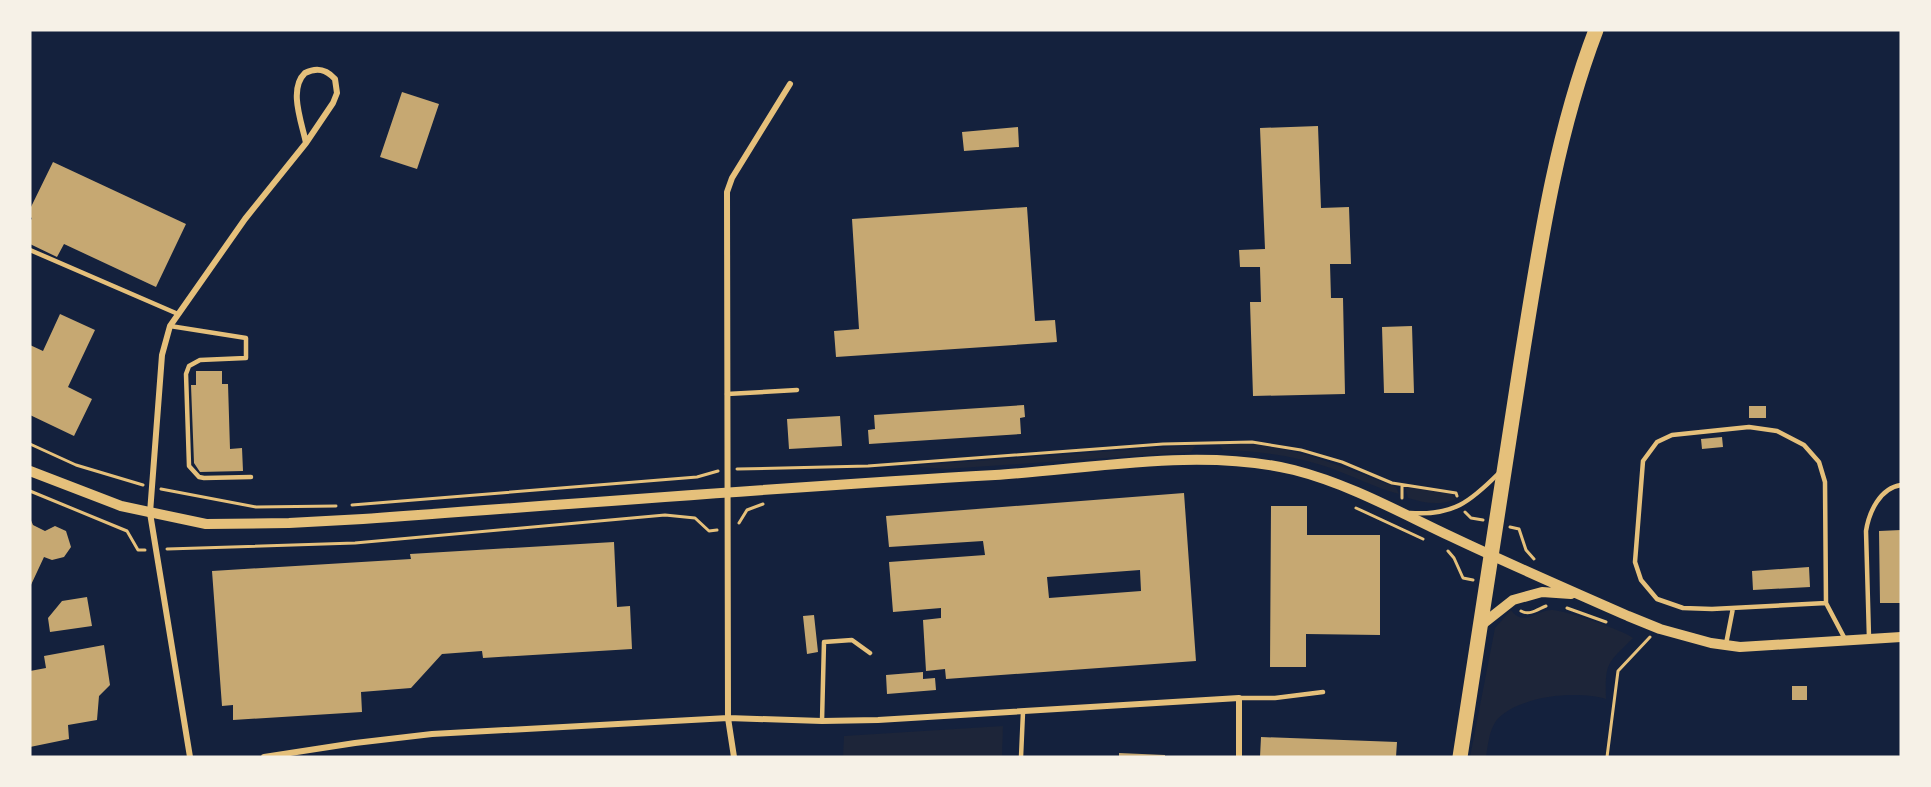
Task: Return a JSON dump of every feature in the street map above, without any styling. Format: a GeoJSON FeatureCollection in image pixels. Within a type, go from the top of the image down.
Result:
{"type":"FeatureCollection","features":[{"type":"Feature","properties":{"kind":"main road"},"geometry":{"type":"LineString","coordinates":[[1460,757],[1538,252],[1558,152],[1585,58],[1596,30]]}},
{"type":"Feature","properties":{"kind":"street"},"geometry":{"type":"LineString","coordinates":[[190,757],[150,513],[162,355],[170,326],[178,314],[245,219],[306,143],[333,103],[337,93],[335,79],[325,70],[318,69],[305,73],[297,84],[296,93],[306,143]]}},
{"type":"Feature","properties":{"kind":"street"},"geometry":{"type":"LineString","coordinates":[[734,757],[728,718],[727,192],[732,178],[790,84]]}},
{"type":"Feature","properties":{"kind":"street"},"geometry":{"type":"LineString","coordinates":[[30,471],[121,506],[207,524],[289,523],[1165,461],[1251,462],[1294,471],[1352,490],[1491,555],[1660,629],[1712,643],[1740,647],[1901,637]]}},
{"type":"Feature","properties":{"kind":"street"},"geometry":{"type":"LineString","coordinates":[[1480,626],[1513,600],[1542,592],[1580,595]]}},
{"type":"Feature","properties":{"kind":"street"},"geometry":{"type":"LineString","coordinates":[[264,757],[432,734],[728,718],[878,720],[1239,698],[1239,757]]}},
{"type":"Feature","properties":{"kind":"lane"},"geometry":{"type":"LineString","coordinates":[[30,250],[178,314]]}},
{"type":"Feature","properties":{"kind":"lane"},"geometry":{"type":"LineString","coordinates":[[170,326],[246,338],[246,358],[200,360],[189,366],[186,374],[189,466],[199,477],[251,477]]}},
{"type":"Feature","properties":{"kind":"lane"},"geometry":{"type":"LineString","coordinates":[[727,394],[797,390]]}},
{"type":"Feature","properties":{"kind":"lane"},"geometry":{"type":"LineString","coordinates":[[1826,603],[1683,608],[1657,599],[1641,580],[1635,562],[1643,461],[1657,442],[1672,435],[1749,428],[1777,431],[1804,445],[1819,462],[1825,482],[1826,603],[1847,641]]}},
{"type":"Feature","properties":{"kind":"lane"},"geometry":{"type":"LineString","coordinates":[[1402,512],[1423,514],[1446,512],[1477,495],[1503,470]]}},
{"type":"Feature","properties":{"kind":"lane"},"geometry":{"type":"LineString","coordinates":[[1869,640],[1866,531],[1868,519],[1878,501],[1894,486],[1901,486]]}},
{"type":"Feature","properties":{"kind":"lane"},"geometry":{"type":"LineString","coordinates":[[1725,645],[1732,608]]}},
{"type":"Feature","properties":{"kind":"lane"},"geometry":{"type":"LineString","coordinates":[[822,721],[824,642],[852,640],[870,653]]}},
{"type":"Feature","properties":{"kind":"lane"},"geometry":{"type":"LineString","coordinates":[[1239,698],[1275,698],[1323,692]]}},
{"type":"Feature","properties":{"kind":"lane"},"geometry":{"type":"LineString","coordinates":[[1022,757],[1023,712]]}},
{"type":"Feature","properties":{"kind":"path"},"geometry":{"type":"LineString","coordinates":[[347,505],[697,477],[726,470],[757,467],[867,465],[1163,444],[1252,442],[1301,450],[1342,462],[1392,483],[1456,493],[1460,506],[1471,518],[1519,529],[1531,558],[1540,562]]}},
{"type":"Feature","properties":{"kind":"path"},"geometry":{"type":"LineString","coordinates":[[30,444],[76,465],[152,488],[256,507],[336,506]]}},
{"type":"Feature","properties":{"kind":"path"},"geometry":{"type":"LineString","coordinates":[[30,491],[127,531],[138,550],[355,543],[665,515],[695,518],[709,531],[728,530],[735,529],[747,510],[764,504]]}},
{"type":"Feature","properties":{"kind":"path"},"geometry":{"type":"LineString","coordinates":[[1354,507],[1428,542]]}},
{"type":"Feature","properties":{"kind":"path"},"geometry":{"type":"LineString","coordinates":[[1439,547],[1449,552],[1454,558],[1463,578],[1487,582]]}},
{"type":"Feature","properties":{"kind":"path"},"geometry":{"type":"LineString","coordinates":[[1513,600],[1518,609],[1524,613],[1549,605]]}},
{"type":"Feature","properties":{"kind":"path"},"geometry":{"type":"LineString","coordinates":[[1564,607],[1615,625]]}},
{"type":"Feature","properties":{"kind":"path"},"geometry":{"type":"LineString","coordinates":[[1606,757],[1618,671],[1660,629]]}},
{"type":"Feature","properties":{"kind":"shaded area"},"geometry":{"type":"Polygon","coordinates":[[[1219,444],[1265,446],[1310,456],[1396,487],[1399,494],[1306,461],[1265,453],[1223,450],[1219,444]]]}},
{"type":"Feature","properties":{"kind":"shaded area"},"geometry":{"type":"Polygon","coordinates":[[[1196,445],[1191,452],[946,469],[919,467],[921,465],[1196,445]]]}},
{"type":"Feature","properties":{"kind":"shaded area"},"geometry":{"type":"Polygon","coordinates":[[[1405,487],[1452,494],[1456,499],[1438,503],[1420,501],[1408,498],[1405,487]]]}},
{"type":"Feature","properties":{"kind":"shaded area"},"geometry":{"type":"Polygon","coordinates":[[[1511,610],[1516,615],[1526,618],[1547,610],[1560,611],[1607,626],[1633,638],[1609,664],[1606,699],[1563,695],[1517,706],[1496,721],[1490,734],[1486,757],[1470,757],[1495,628],[1511,610]]]}},
{"type":"Feature","properties":{"kind":"shaded area"},"geometry":{"type":"Polygon","coordinates":[[[1003,726],[1002,757],[843,757],[844,736],[1003,726]]]}},
{"type":"Feature","properties":{"kind":"building"},"geometry":{"type":"Polygon","coordinates":[[[402,92],[439,104],[417,169],[380,157],[402,92]]]}},
{"type":"Feature","properties":{"kind":"building"},"geometry":{"type":"Polygon","coordinates":[[[1318,126],[1321,208],[1349,207],[1351,264],[1330,264],[1331,298],[1343,298],[1345,394],[1253,396],[1250,302],[1261,302],[1260,267],[1240,267],[1239,250],[1265,249],[1260,128],[1318,126]]]}},
{"type":"Feature","properties":{"kind":"building"},"geometry":{"type":"Polygon","coordinates":[[[1018,127],[1019,147],[964,151],[962,132],[1018,127]]]}},
{"type":"Feature","properties":{"kind":"building"},"geometry":{"type":"Polygon","coordinates":[[[53,162],[186,224],[156,287],[64,244],[57,257],[30,244],[32,218],[30,209],[53,162]]]}},
{"type":"Feature","properties":{"kind":"building"},"geometry":{"type":"Polygon","coordinates":[[[1027,207],[1035,321],[1055,320],[1057,342],[836,357],[834,331],[859,329],[852,219],[1027,207]]]}},
{"type":"Feature","properties":{"kind":"building"},"geometry":{"type":"Polygon","coordinates":[[[60,314],[95,330],[68,387],[92,399],[74,436],[30,415],[30,345],[43,351],[60,314]]]}},
{"type":"Feature","properties":{"kind":"building"},"geometry":{"type":"Polygon","coordinates":[[[1412,326],[1414,393],[1384,393],[1382,327],[1412,326]]]}},
{"type":"Feature","properties":{"kind":"building"},"geometry":{"type":"Polygon","coordinates":[[[196,371],[222,371],[222,384],[228,384],[230,449],[242,448],[243,471],[200,472],[194,463],[191,385],[196,385],[196,371]]]}},
{"type":"Feature","properties":{"kind":"building"},"geometry":{"type":"Polygon","coordinates":[[[1024,405],[1025,417],[1020,418],[1021,434],[869,444],[868,430],[875,429],[874,415],[1024,405]]]}},
{"type":"Feature","properties":{"kind":"building"},"geometry":{"type":"Polygon","coordinates":[[[1749,406],[1766,406],[1766,418],[1749,418],[1749,406]]]}},
{"type":"Feature","properties":{"kind":"building"},"geometry":{"type":"Polygon","coordinates":[[[840,416],[842,446],[789,449],[787,419],[840,416]]]}},
{"type":"Feature","properties":{"kind":"building"},"geometry":{"type":"Polygon","coordinates":[[[1722,437],[1723,447],[1702,449],[1701,439],[1722,437]]]}},
{"type":"Feature","properties":{"kind":"building"},"geometry":{"type":"Polygon","coordinates":[[[1184,493],[1196,661],[946,679],[945,669],[926,671],[923,620],[941,618],[941,608],[893,612],[889,562],[985,555],[983,541],[889,547],[886,516],[1184,493]],[[1140,570],[1047,577],[1049,598],[1141,591],[1140,570]]]}},
{"type":"Feature","properties":{"kind":"building"},"geometry":{"type":"Polygon","coordinates":[[[1271,506],[1307,506],[1307,535],[1380,535],[1380,635],[1306,634],[1306,667],[1270,667],[1271,506]]]}},
{"type":"Feature","properties":{"kind":"building"},"geometry":{"type":"Polygon","coordinates":[[[30,518],[33,525],[45,531],[55,526],[66,531],[71,547],[64,557],[52,560],[44,557],[30,587],[30,518]]]}},
{"type":"Feature","properties":{"kind":"building"},"geometry":{"type":"Polygon","coordinates":[[[1901,530],[1901,603],[1880,603],[1879,531],[1901,530]]]}},
{"type":"Feature","properties":{"kind":"building"},"geometry":{"type":"Polygon","coordinates":[[[614,542],[617,607],[630,606],[632,649],[483,658],[482,651],[442,654],[411,688],[361,692],[362,712],[233,720],[233,705],[222,706],[212,571],[411,559],[410,554],[614,542]]]}},
{"type":"Feature","properties":{"kind":"building"},"geometry":{"type":"Polygon","coordinates":[[[1809,567],[1810,587],[1753,590],[1752,571],[1809,567]]]}},
{"type":"Feature","properties":{"kind":"building"},"geometry":{"type":"Polygon","coordinates":[[[87,597],[92,626],[50,632],[48,618],[62,601],[87,597]]]}},
{"type":"Feature","properties":{"kind":"building"},"geometry":{"type":"Polygon","coordinates":[[[814,615],[818,652],[807,654],[803,616],[814,615]]]}},
{"type":"Feature","properties":{"kind":"building"},"geometry":{"type":"Polygon","coordinates":[[[104,645],[110,685],[99,696],[97,720],[68,725],[69,739],[30,747],[30,671],[46,668],[44,656],[104,645]]]}},
{"type":"Feature","properties":{"kind":"building"},"geometry":{"type":"Polygon","coordinates":[[[923,672],[923,679],[935,678],[936,690],[887,694],[886,675],[923,672]]]}},
{"type":"Feature","properties":{"kind":"building"},"geometry":{"type":"Polygon","coordinates":[[[1792,686],[1807,686],[1807,700],[1792,700],[1792,686]]]}},
{"type":"Feature","properties":{"kind":"building"},"geometry":{"type":"Polygon","coordinates":[[[1261,737],[1397,742],[1396,757],[1260,757],[1261,737]]]}},
{"type":"Feature","properties":{"kind":"building"},"geometry":{"type":"Polygon","coordinates":[[[1119,753],[1165,755],[1165,757],[1119,757],[1119,753]]]}}]}
